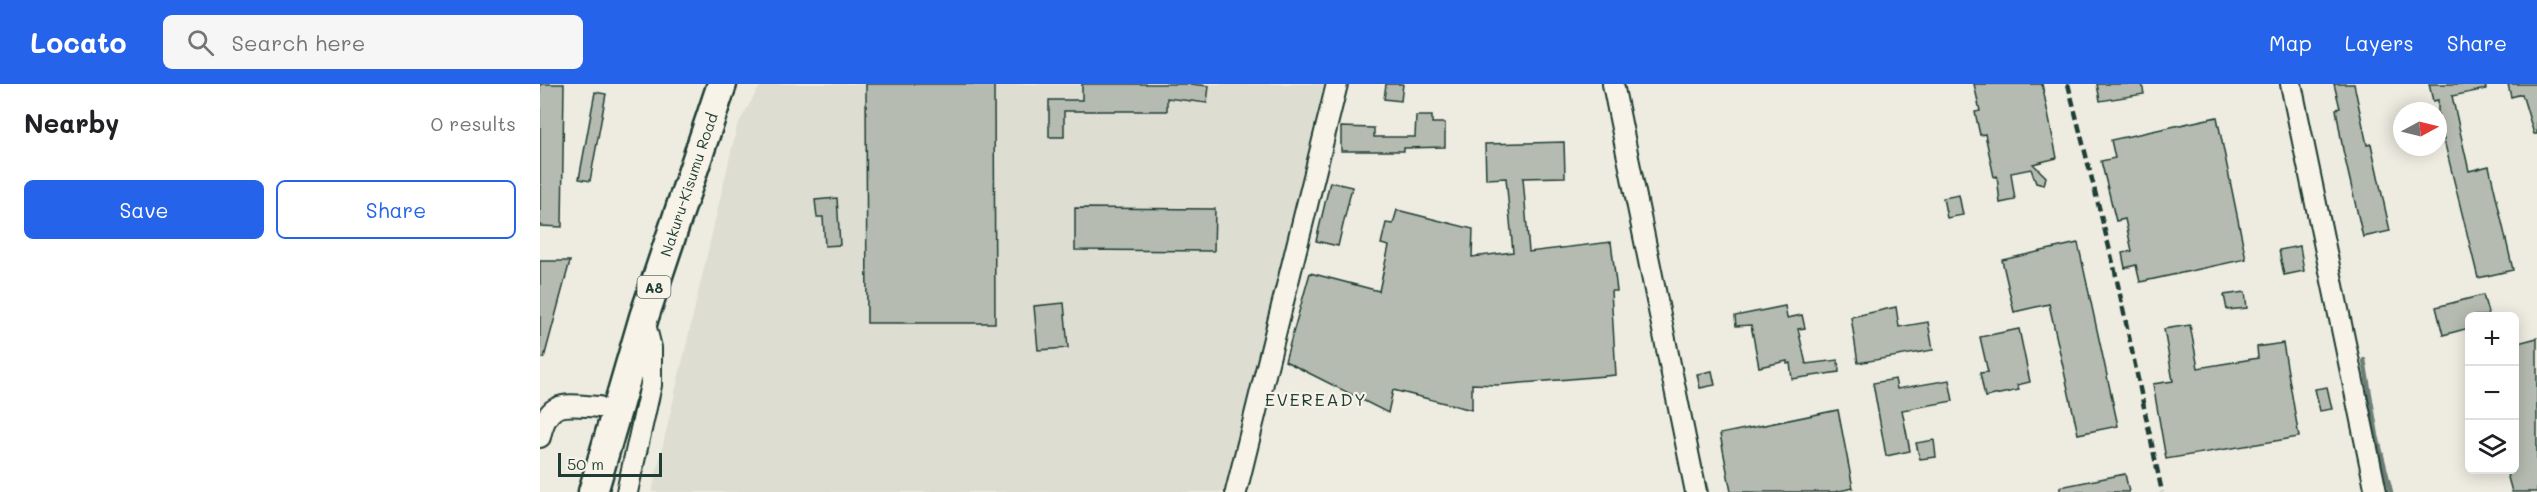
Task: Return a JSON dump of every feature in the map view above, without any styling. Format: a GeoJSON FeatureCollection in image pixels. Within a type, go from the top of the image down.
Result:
{"type":"FeatureCollection","features":[{"type":"Feature","properties":{"kind":"highway","name":"Nakuru-Kisumu Road"},"geometry":{"type":"LineString","coordinates":[[577,492],[599,407],[702,84]]}},
{"type":"Feature","properties":{"kind":"highway","name":"Nakuru-Kisumu Road"},"geometry":{"type":"LineString","coordinates":[[593,492],[644,317],[722,84]]}},
{"type":"Feature","properties":{"kind":"street"},"geometry":{"type":"LineString","coordinates":[[1236,492],[1337,84]]}},
{"type":"Feature","properties":{"kind":"street"},"geometry":{"type":"LineString","coordinates":[[1613,84],[1696,492]]}},
{"type":"Feature","properties":{"kind":"street"},"geometry":{"type":"LineString","coordinates":[[2291,84],[2376,492]]}},
{"type":"Feature","properties":{"kind":"street"},"geometry":{"type":"LineString","coordinates":[[627,492],[651,386],[651,348],[644,317]]}},
{"type":"Feature","properties":{"kind":"street"},"geometry":{"type":"LineString","coordinates":[[540,437],[543,422],[550,410],[563,405],[599,407]]}},
{"type":"Feature","properties":{"kind":"shaded area"},"geometry":{"type":"Polygon","coordinates":[[[761,84],[1324,84],[1226,492],[652,492],[737,126],[761,84]]]}},
{"type":"Feature","properties":{"kind":"building"},"geometry":{"type":"Polygon","coordinates":[[[540,84],[564,84],[562,227],[540,226],[540,84]]]}},
{"type":"Feature","properties":{"kind":"building"},"geometry":{"type":"Polygon","coordinates":[[[866,84],[994,84],[995,323],[867,323],[866,84]]]}},
{"type":"Feature","properties":{"kind":"building"},"geometry":{"type":"Polygon","coordinates":[[[1082,84],[1209,86],[1207,103],[1167,98],[1167,111],[1064,111],[1064,137],[1049,137],[1049,100],[1082,100],[1082,84]]]}},
{"type":"Feature","properties":{"kind":"building"},"geometry":{"type":"Polygon","coordinates":[[[1386,84],[1403,84],[1401,101],[1384,99],[1386,84]]]}},
{"type":"Feature","properties":{"kind":"building"},"geometry":{"type":"Polygon","coordinates":[[[1974,84],[2042,84],[2057,158],[2033,164],[2046,177],[2044,185],[2036,183],[2031,169],[2011,173],[2015,200],[2000,203],[1997,176],[1994,177],[1985,134],[1980,135],[1975,112],[1980,111],[1974,84]]]}},
{"type":"Feature","properties":{"kind":"building"},"geometry":{"type":"Polygon","coordinates":[[[2097,84],[2142,84],[2144,94],[2100,101],[2097,84]]]}},
{"type":"Feature","properties":{"kind":"building"},"geometry":{"type":"Polygon","coordinates":[[[2334,84],[2354,84],[2367,145],[2371,144],[2390,231],[2363,237],[2343,150],[2336,109],[2340,108],[2334,84]]]}},
{"type":"Feature","properties":{"kind":"building"},"geometry":{"type":"Polygon","coordinates":[[[2429,84],[2485,84],[2486,89],[2452,96],[2469,171],[2489,166],[2513,270],[2478,278],[2447,152],[2447,102],[2433,101],[2429,84]]]}},
{"type":"Feature","properties":{"kind":"building"},"geometry":{"type":"Polygon","coordinates":[[[2508,84],[2537,84],[2537,134],[2534,134],[2522,94],[2511,97],[2508,84]]]}},
{"type":"Feature","properties":{"kind":"building"},"geometry":{"type":"Polygon","coordinates":[[[595,92],[606,94],[590,181],[579,179],[595,92]]]}},
{"type":"Feature","properties":{"kind":"building"},"geometry":{"type":"Polygon","coordinates":[[[1416,116],[1432,116],[1432,123],[1445,123],[1445,147],[1404,148],[1404,151],[1341,151],[1341,127],[1374,128],[1374,137],[1415,137],[1416,116]]]}},
{"type":"Feature","properties":{"kind":"building"},"geometry":{"type":"Polygon","coordinates":[[[2217,117],[2246,259],[2140,282],[2136,265],[2125,268],[2122,253],[2132,251],[2125,219],[2116,221],[2101,161],[2115,158],[2111,140],[2217,117]]]}},
{"type":"Feature","properties":{"kind":"building"},"geometry":{"type":"Polygon","coordinates":[[[1564,142],[1565,177],[1523,178],[1529,252],[1611,242],[1617,291],[1611,291],[1616,375],[1498,385],[1472,384],[1472,410],[1393,390],[1388,413],[1285,361],[1310,273],[1379,291],[1389,246],[1381,244],[1386,223],[1393,224],[1397,210],[1473,229],[1472,257],[1513,252],[1506,178],[1486,179],[1485,144],[1564,142]]]}},
{"type":"Feature","properties":{"kind":"building"},"geometry":{"type":"Polygon","coordinates":[[[1330,182],[1352,187],[1338,246],[1316,241],[1330,182]]]}},
{"type":"Feature","properties":{"kind":"building"},"geometry":{"type":"Polygon","coordinates":[[[1959,195],[1963,215],[1947,218],[1943,198],[1959,195]]]}},
{"type":"Feature","properties":{"kind":"building"},"geometry":{"type":"Polygon","coordinates":[[[837,198],[840,245],[825,246],[823,217],[817,217],[815,200],[837,198]]]}},
{"type":"Feature","properties":{"kind":"building"},"geometry":{"type":"Polygon","coordinates":[[[1075,208],[1215,209],[1214,251],[1075,250],[1075,208]]]}},
{"type":"Feature","properties":{"kind":"building"},"geometry":{"type":"Polygon","coordinates":[[[2078,243],[2118,426],[2078,434],[2049,304],[2014,312],[2002,260],[2078,243]]]}},
{"type":"Feature","properties":{"kind":"building"},"geometry":{"type":"Polygon","coordinates":[[[2300,246],[2304,271],[2284,275],[2279,250],[2300,246]]]}},
{"type":"Feature","properties":{"kind":"building"},"geometry":{"type":"Polygon","coordinates":[[[540,261],[570,261],[544,358],[540,358],[540,261]]]}},
{"type":"Feature","properties":{"kind":"building"},"geometry":{"type":"Polygon","coordinates":[[[2245,292],[2247,308],[2227,310],[2224,295],[2245,292]]]}},
{"type":"Feature","properties":{"kind":"building"},"geometry":{"type":"Polygon","coordinates":[[[2483,295],[2488,312],[2465,312],[2465,329],[2443,335],[2436,307],[2483,295]]]}},
{"type":"Feature","properties":{"kind":"building"},"geometry":{"type":"Polygon","coordinates":[[[1064,303],[1068,348],[1038,350],[1034,306],[1064,303]]]}},
{"type":"Feature","properties":{"kind":"building"},"geometry":{"type":"Polygon","coordinates":[[[1785,306],[1787,318],[1802,315],[1805,328],[1798,329],[1806,364],[1838,360],[1839,372],[1792,379],[1790,363],[1787,364],[1787,361],[1759,367],[1751,325],[1736,326],[1735,316],[1785,306]]]}},
{"type":"Feature","properties":{"kind":"building"},"geometry":{"type":"Polygon","coordinates":[[[1896,307],[1899,327],[1928,322],[1933,350],[1858,363],[1851,317],[1896,307]]]}},
{"type":"Feature","properties":{"kind":"building"},"geometry":{"type":"Polygon","coordinates":[[[2190,325],[2198,368],[2258,358],[2257,347],[2283,343],[2299,437],[2166,459],[2153,384],[2173,381],[2164,329],[2190,325]]]}},
{"type":"Feature","properties":{"kind":"building"},"geometry":{"type":"Polygon","coordinates":[[[2019,329],[2030,382],[2017,385],[2019,390],[1985,397],[1980,373],[1988,372],[1980,337],[2019,329]]]}},
{"type":"Feature","properties":{"kind":"building"},"geometry":{"type":"Polygon","coordinates":[[[2537,338],[2537,492],[2512,492],[2507,474],[2519,474],[2519,343],[2537,338]]]}},
{"type":"Feature","properties":{"kind":"building"},"geometry":{"type":"Polygon","coordinates":[[[1712,371],[1715,385],[1700,388],[1697,374],[1712,371]]]}},
{"type":"Feature","properties":{"kind":"building"},"geometry":{"type":"Polygon","coordinates":[[[1895,379],[1897,389],[1949,380],[1953,401],[1902,410],[1910,451],[1886,456],[1873,383],[1895,379]]]}},
{"type":"Feature","properties":{"kind":"building"},"geometry":{"type":"Polygon","coordinates":[[[2327,387],[2332,409],[2320,411],[2315,389],[2327,387]]]}},
{"type":"Feature","properties":{"kind":"building"},"geometry":{"type":"Polygon","coordinates":[[[1838,410],[1853,488],[1835,492],[1731,492],[1720,434],[1838,410]]]}},
{"type":"Feature","properties":{"kind":"building"},"geometry":{"type":"Polygon","coordinates":[[[1934,440],[1936,457],[1920,459],[1916,443],[1934,440]]]}},
{"type":"Feature","properties":{"kind":"building"},"geometry":{"type":"Polygon","coordinates":[[[2125,474],[2129,492],[2060,492],[2060,487],[2125,474]]]}},
{"type":"Feature","properties":{"kind":"waterway"},"geometry":{"type":"LineString","coordinates":[[2364,360],[2377,436],[2391,492]]}},
{"type":"Feature","properties":{"kind":"waterway"},"geometry":{"type":"LineString","coordinates":[[1699,460],[1707,492]]}},
{"type":"Feature","properties":{"kind":"railway"},"geometry":{"type":"LineString","coordinates":[[2068,84],[2115,271],[2162,492]]}},
{"type":"Feature","properties":{"kind":"district","name":"EVEREADY"},"geometry":{"type":"Point","coordinates":[1316,399]}}]}
